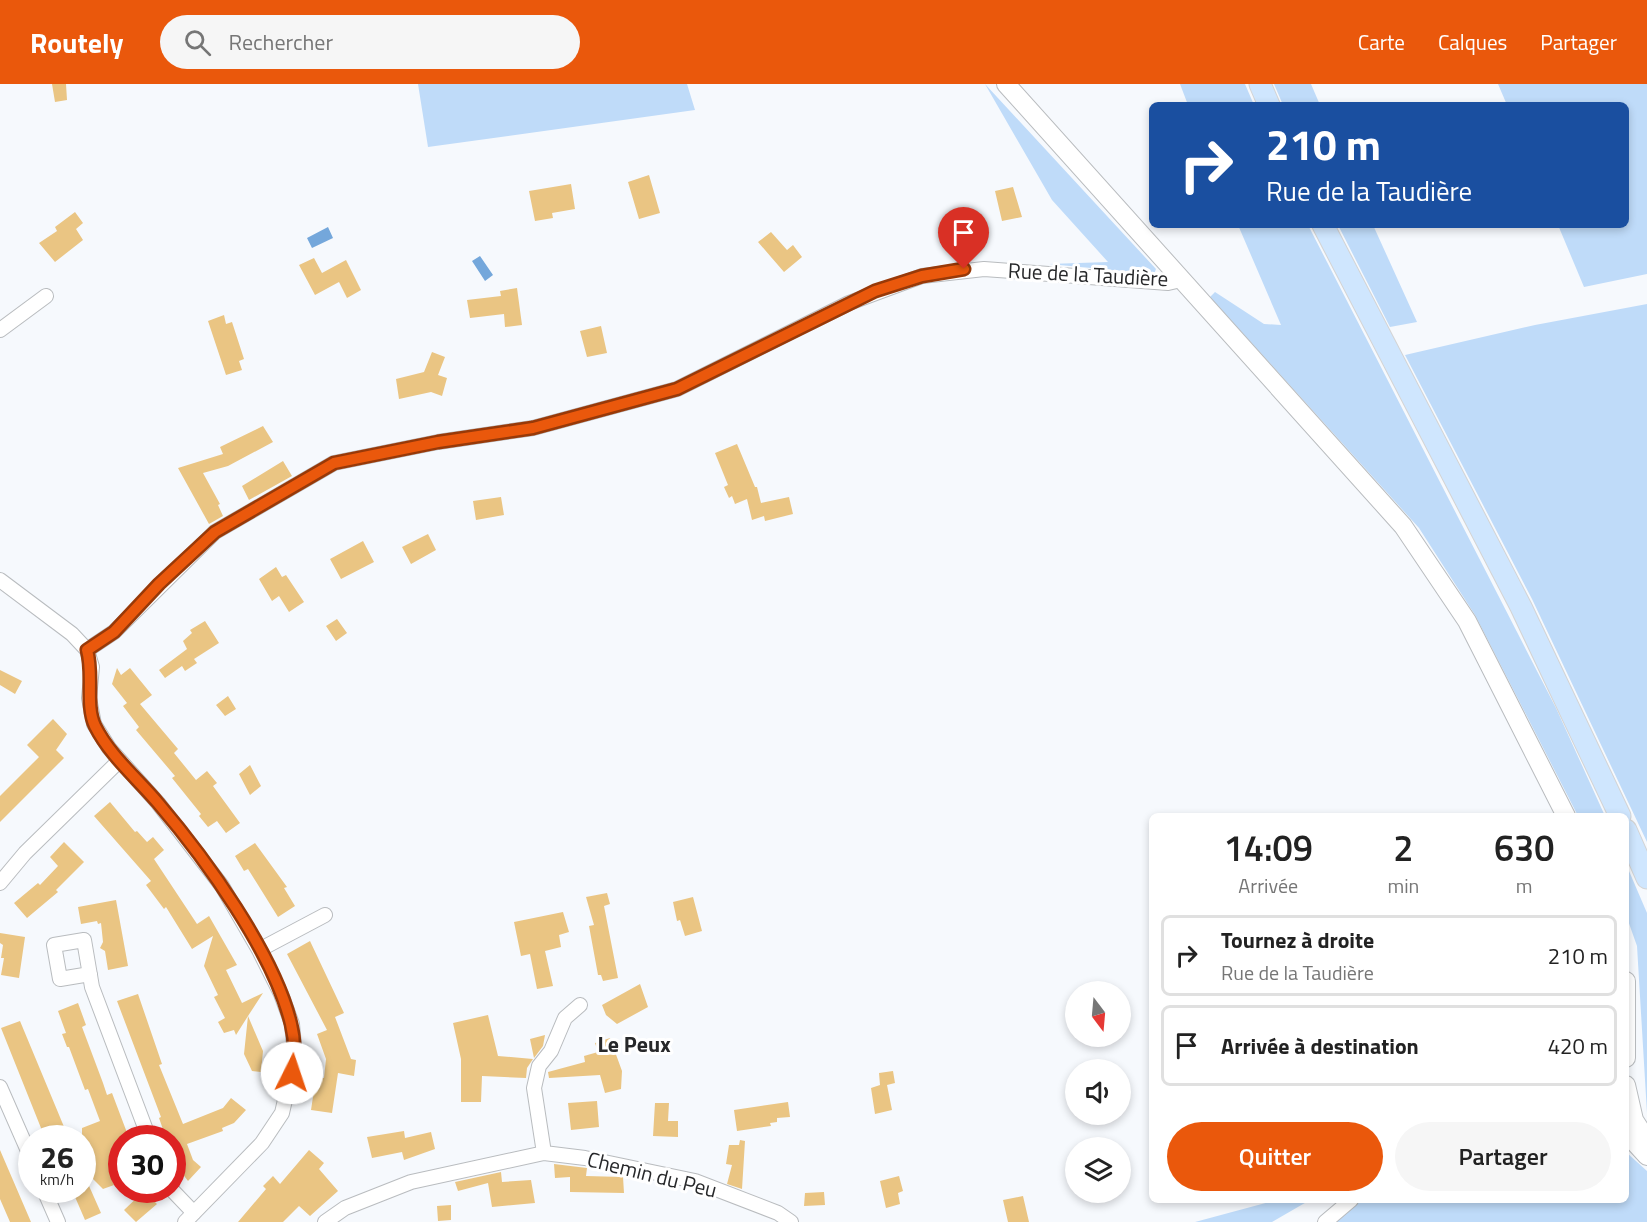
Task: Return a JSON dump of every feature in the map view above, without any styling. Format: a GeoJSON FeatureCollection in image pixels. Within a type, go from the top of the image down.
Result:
{"type":"FeatureCollection","features":[{"type":"Feature","properties":{"kind":"main road"},"geometry":{"type":"LineString","coordinates":[[1006,84],[1403,526],[1443,583],[1482,649],[1564,813]]}},
{"type":"Feature","properties":{"kind":"main road"},"geometry":{"type":"LineString","coordinates":[[1260,84],[1268,102]]}},
{"type":"Feature","properties":{"kind":"main road"},"geometry":{"type":"LineString","coordinates":[[1325,228],[1521,608],[1619,813]]}},
{"type":"Feature","properties":{"kind":"main road"},"geometry":{"type":"LineString","coordinates":[[1629,837],[1647,878]]}},
{"type":"Feature","properties":{"kind":"main road"},"geometry":{"type":"LineString","coordinates":[[1629,1098],[1634,1120],[1647,1140]]}},
{"type":"Feature","properties":{"kind":"main road"},"geometry":{"type":"LineString","coordinates":[[1629,1136],[1647,1156]]}},
{"type":"Feature","properties":{"kind":"street","name":"Rue de la Taudière"},"geometry":{"type":"LineString","coordinates":[[87,650],[114,632],[159,584],[215,532],[334,463],[438,442],[533,428],[677,389],[849,303],[922,276],[964,269],[984,269],[1168,283],[1181,280]]}},
{"type":"Feature","properties":{"kind":"street"},"geometry":{"type":"LineString","coordinates":[[0,330],[46,296]]}},
{"type":"Feature","properties":{"kind":"street"},"geometry":{"type":"LineString","coordinates":[[0,580],[72,633],[87,650],[92,666],[89,698],[94,724],[119,761],[192,846],[222,886],[259,950],[281,994],[292,1024],[295,1056],[282,1113],[262,1143],[189,1217],[180,1203]]}},
{"type":"Feature","properties":{"kind":"street"},"geometry":{"type":"LineString","coordinates":[[0,883],[25,854],[119,761]]}},
{"type":"Feature","properties":{"kind":"street"},"geometry":{"type":"LineString","coordinates":[[259,950],[325,915]]}},
{"type":"Feature","properties":{"kind":"street"},"geometry":{"type":"LineString","coordinates":[[90,974],[144,1125]]}},
{"type":"Feature","properties":{"kind":"street"},"geometry":{"type":"LineString","coordinates":[[544,1153],[534,1088],[539,1066],[551,1052],[566,1018],[579,1005]]}},
{"type":"Feature","properties":{"kind":"street"},"geometry":{"type":"LineString","coordinates":[[0,1088],[18,1128]]}},
{"type":"Feature","properties":{"kind":"street","name":"Chemin du Peu"},"geometry":{"type":"LineString","coordinates":[[325,1222],[345,1208],[411,1182],[544,1153],[585,1158],[695,1181],[778,1213],[791,1222]]}},
{"type":"Feature","properties":{"kind":"street"},"geometry":{"type":"LineString","coordinates":[[50,1203],[58,1222]]}},
{"type":"Feature","properties":{"kind":"street"},"geometry":{"type":"LineString","coordinates":[[1325,1222],[1347,1203]]}},
{"type":"Feature","properties":{"kind":"shaded area"},"geometry":{"type":"Polygon","coordinates":[[[418,84],[687,84],[695,110],[428,147],[418,84]]]}},
{"type":"Feature","properties":{"kind":"shaded area"},"geometry":{"type":"Polygon","coordinates":[[[985,84],[1156,269],[1154,274],[1049,264],[1108,262],[1052,200],[985,84]]]}},
{"type":"Feature","properties":{"kind":"shaded area"},"geometry":{"type":"Polygon","coordinates":[[[1180,84],[1245,84],[1253,102],[1187,102],[1180,84]]]}},
{"type":"Feature","properties":{"kind":"shaded area"},"geometry":{"type":"Polygon","coordinates":[[[1274,84],[1311,84],[1319,102],[1282,102],[1274,84]]]}},
{"type":"Feature","properties":{"kind":"shaded area"},"geometry":{"type":"Polygon","coordinates":[[[1498,84],[1647,84],[1647,274],[1584,287],[1559,228],[1629,228],[1629,102],[1506,102],[1498,84]]]}},
{"type":"Feature","properties":{"kind":"shaded area"},"geometry":{"type":"Polygon","coordinates":[[[1239,228],[1310,228],[1556,708],[1604,813],[1576,813],[1475,615],[1419,528],[1210,297],[1215,292],[1264,324],[1281,325],[1239,228]]]}},
{"type":"Feature","properties":{"kind":"shaded area"},"geometry":{"type":"Polygon","coordinates":[[[1340,228],[1374,228],[1417,322],[1390,327],[1340,228]]]}},
{"type":"Feature","properties":{"kind":"shaded area"},"geometry":{"type":"Polygon","coordinates":[[[1647,304],[1647,842],[1532,599],[1405,355],[1535,325],[1647,304]]]}},
{"type":"Feature","properties":{"kind":"shaded area"},"geometry":{"type":"Polygon","coordinates":[[[1629,871],[1647,913],[1647,1113],[1637,946],[1629,923],[1629,871]]]}},
{"type":"Feature","properties":{"kind":"shaded area"},"geometry":{"type":"Polygon","coordinates":[[[1629,1155],[1647,1171],[1647,1222],[1335,1222],[1356,1203],[1629,1203],[1629,1155]]]}},
{"type":"Feature","properties":{"kind":"shaded area"},"geometry":{"type":"Polygon","coordinates":[[[1266,1203],[1305,1203],[1272,1222],[1195,1222],[1266,1203]]]}},
{"type":"Feature","properties":{"kind":"water"},"geometry":{"type":"Polygon","coordinates":[[[328,227],[333,238],[312,248],[307,238],[328,227]]]}},
{"type":"Feature","properties":{"kind":"water"},"geometry":{"type":"Polygon","coordinates":[[[480,256],[493,275],[485,281],[472,261],[480,256]]]}},
{"type":"Feature","properties":{"kind":"building"},"geometry":{"type":"Polygon","coordinates":[[[52,84],[66,84],[67,100],[55,102],[52,84]]]}},
{"type":"Feature","properties":{"kind":"building"},"geometry":{"type":"Polygon","coordinates":[[[649,175],[660,213],[639,219],[628,182],[649,175]]]}},
{"type":"Feature","properties":{"kind":"building"},"geometry":{"type":"Polygon","coordinates":[[[571,184],[575,209],[552,213],[553,218],[535,221],[529,191],[571,184]]]}},
{"type":"Feature","properties":{"kind":"building"},"geometry":{"type":"Polygon","coordinates":[[[1013,187],[1022,217],[1002,221],[995,191],[1013,187]]]}},
{"type":"Feature","properties":{"kind":"building"},"geometry":{"type":"Polygon","coordinates":[[[75,212],[83,223],[76,229],[83,240],[55,262],[39,243],[57,231],[55,227],[75,212]]]}},
{"type":"Feature","properties":{"kind":"building"},"geometry":{"type":"Polygon","coordinates":[[[771,232],[787,250],[793,245],[802,257],[784,272],[758,242],[771,232]]]}},
{"type":"Feature","properties":{"kind":"building"},"geometry":{"type":"Polygon","coordinates":[[[314,258],[322,273],[346,260],[361,290],[347,298],[339,282],[315,295],[299,265],[314,258]]]}},
{"type":"Feature","properties":{"kind":"building"},"geometry":{"type":"Polygon","coordinates":[[[517,288],[522,325],[505,327],[504,314],[470,318],[467,300],[501,296],[500,291],[517,288]]]}},
{"type":"Feature","properties":{"kind":"building"},"geometry":{"type":"Polygon","coordinates":[[[224,315],[226,324],[232,322],[244,359],[239,361],[242,370],[226,375],[208,321],[224,315]]]}},
{"type":"Feature","properties":{"kind":"building"},"geometry":{"type":"Polygon","coordinates":[[[601,326],[607,353],[587,357],[580,331],[601,326]]]}},
{"type":"Feature","properties":{"kind":"building"},"geometry":{"type":"Polygon","coordinates":[[[432,352],[445,357],[438,375],[447,378],[442,396],[431,392],[399,399],[396,379],[424,372],[432,352]]]}},
{"type":"Feature","properties":{"kind":"building"},"geometry":{"type":"Polygon","coordinates":[[[263,426],[273,442],[228,466],[203,473],[220,504],[218,505],[223,516],[209,524],[178,468],[223,454],[220,447],[263,426]]]}},
{"type":"Feature","properties":{"kind":"building"},"geometry":{"type":"Polygon","coordinates":[[[737,444],[755,487],[757,487],[761,503],[789,497],[793,514],[765,521],[764,516],[752,520],[747,499],[735,504],[732,496],[729,498],[724,487],[728,485],[715,453],[737,444]]]}},
{"type":"Feature","properties":{"kind":"building"},"geometry":{"type":"Polygon","coordinates":[[[283,461],[292,476],[249,500],[242,486],[283,461]]]}},
{"type":"Feature","properties":{"kind":"building"},"geometry":{"type":"Polygon","coordinates":[[[501,497],[504,515],[476,520],[473,501],[501,497]]]}},
{"type":"Feature","properties":{"kind":"building"},"geometry":{"type":"Polygon","coordinates":[[[428,534],[436,550],[411,564],[402,547],[428,534]]]}},
{"type":"Feature","properties":{"kind":"building"},"geometry":{"type":"Polygon","coordinates":[[[363,541],[374,562],[341,579],[330,559],[363,541]]]}},
{"type":"Feature","properties":{"kind":"building"},"geometry":{"type":"Polygon","coordinates":[[[276,567],[282,577],[286,575],[304,602],[289,612],[279,596],[272,601],[259,579],[276,567]]]}},
{"type":"Feature","properties":{"kind":"building"},"geometry":{"type":"Polygon","coordinates":[[[337,619],[347,633],[336,641],[326,626],[337,619]]]}},
{"type":"Feature","properties":{"kind":"building"},"geometry":{"type":"Polygon","coordinates":[[[205,621],[219,643],[194,659],[197,663],[185,671],[182,666],[165,678],[159,670],[187,649],[183,641],[192,633],[190,630],[205,621]]]}},
{"type":"Feature","properties":{"kind":"building"},"geometry":{"type":"Polygon","coordinates":[[[117,668],[121,675],[130,668],[152,695],[140,704],[178,749],[174,753],[196,780],[207,771],[217,783],[213,786],[240,823],[226,833],[217,821],[208,827],[199,816],[201,814],[172,778],[175,776],[136,730],[139,727],[123,706],[127,703],[112,684],[117,668]]]}},
{"type":"Feature","properties":{"kind":"building"},"geometry":{"type":"Polygon","coordinates":[[[0,670],[22,681],[15,694],[0,685],[0,670]]]}},
{"type":"Feature","properties":{"kind":"building"},"geometry":{"type":"Polygon","coordinates":[[[228,696],[236,709],[225,716],[216,705],[228,696]]]}},
{"type":"Feature","properties":{"kind":"building"},"geometry":{"type":"Polygon","coordinates":[[[53,719],[67,734],[56,750],[64,758],[0,822],[0,796],[39,757],[27,745],[53,719]]]}},
{"type":"Feature","properties":{"kind":"building"},"geometry":{"type":"Polygon","coordinates":[[[250,765],[261,786],[250,795],[239,774],[250,765]]]}},
{"type":"Feature","properties":{"kind":"building"},"geometry":{"type":"Polygon","coordinates":[[[110,802],[135,832],[137,831],[147,842],[153,837],[164,850],[154,859],[197,924],[209,916],[237,965],[226,970],[242,1003],[263,993],[236,1035],[234,1030],[224,1033],[218,1022],[225,1018],[214,997],[218,995],[204,966],[213,936],[192,949],[166,907],[164,909],[146,885],[151,881],[94,816],[110,802]]]}},
{"type":"Feature","properties":{"kind":"building"},"geometry":{"type":"Polygon","coordinates":[[[64,842],[84,862],[56,890],[58,892],[27,918],[14,903],[38,883],[40,885],[58,866],[50,857],[64,842]]]}},
{"type":"Feature","properties":{"kind":"building"},"geometry":{"type":"Polygon","coordinates":[[[255,843],[287,887],[284,888],[295,906],[278,917],[248,869],[244,871],[235,856],[255,843]]]}},
{"type":"Feature","properties":{"kind":"building"},"geometry":{"type":"Polygon","coordinates":[[[607,893],[610,904],[604,906],[618,978],[603,981],[601,975],[598,975],[589,926],[594,925],[586,897],[607,893]]]}},
{"type":"Feature","properties":{"kind":"building"},"geometry":{"type":"Polygon","coordinates":[[[693,897],[702,931],[685,936],[680,920],[677,921],[673,902],[693,897]]]}},
{"type":"Feature","properties":{"kind":"building"},"geometry":{"type":"Polygon","coordinates":[[[116,900],[128,966],[108,970],[105,951],[100,948],[103,942],[101,923],[98,924],[97,921],[81,924],[78,907],[116,900]]]}},
{"type":"Feature","properties":{"kind":"building"},"geometry":{"type":"Polygon","coordinates":[[[563,912],[569,932],[559,935],[561,947],[545,951],[553,986],[537,989],[530,954],[521,956],[514,922],[563,912]]]}},
{"type":"Feature","properties":{"kind":"building"},"geometry":{"type":"Polygon","coordinates":[[[0,933],[25,937],[19,978],[1,975],[4,958],[1,958],[3,945],[0,943],[0,933]]]}},
{"type":"Feature","properties":{"kind":"building"},"geometry":{"type":"Polygon","coordinates":[[[310,941],[344,1013],[335,1017],[351,1059],[356,1060],[354,1076],[338,1073],[332,1113],[311,1110],[316,1077],[324,1078],[326,1059],[317,1034],[327,1030],[287,954],[310,941]]]}},
{"type":"Feature","properties":{"kind":"building"},"geometry":{"type":"Polygon","coordinates":[[[640,984],[648,1007],[617,1024],[606,1015],[602,1005],[640,984]]]}},
{"type":"Feature","properties":{"kind":"building"},"geometry":{"type":"Polygon","coordinates":[[[138,994],[162,1064],[159,1065],[183,1124],[223,1108],[231,1098],[246,1110],[234,1123],[222,1128],[223,1131],[187,1144],[193,1160],[201,1167],[188,1181],[186,1178],[186,1125],[161,1125],[159,1118],[161,1117],[117,1001],[138,994]]]}},
{"type":"Feature","properties":{"kind":"building"},"geometry":{"type":"Polygon","coordinates":[[[78,1003],[86,1025],[82,1027],[107,1095],[112,1093],[124,1125],[108,1125],[108,1187],[103,1189],[96,1182],[96,1125],[90,1125],[100,1121],[88,1089],[85,1090],[62,1034],[66,1033],[58,1011],[78,1003]]]}},
{"type":"Feature","properties":{"kind":"building"},"geometry":{"type":"Polygon","coordinates":[[[488,1015],[498,1056],[533,1059],[527,1068],[526,1078],[482,1076],[481,1102],[461,1102],[461,1059],[453,1023],[488,1015]]]}},
{"type":"Feature","properties":{"kind":"building"},"geometry":{"type":"Polygon","coordinates":[[[248,1016],[263,1051],[261,1072],[252,1071],[244,1054],[248,1016]]]}},
{"type":"Feature","properties":{"kind":"building"},"geometry":{"type":"Polygon","coordinates":[[[20,1021],[63,1125],[40,1125],[1,1028],[20,1021]]]}},
{"type":"Feature","properties":{"kind":"building"},"geometry":{"type":"Polygon","coordinates":[[[545,1035],[543,1046],[534,1058],[530,1039],[545,1035]]]}},
{"type":"Feature","properties":{"kind":"building"},"geometry":{"type":"Polygon","coordinates":[[[610,1038],[622,1071],[621,1089],[605,1093],[600,1075],[549,1078],[548,1072],[585,1062],[584,1056],[598,1052],[595,1043],[610,1038]]]}},
{"type":"Feature","properties":{"kind":"building"},"geometry":{"type":"Polygon","coordinates":[[[893,1071],[895,1083],[887,1085],[892,1110],[875,1114],[871,1088],[880,1085],[879,1073],[893,1071]]]}},
{"type":"Feature","properties":{"kind":"building"},"geometry":{"type":"Polygon","coordinates":[[[597,1101],[599,1127],[571,1130],[568,1103],[597,1101]]]}},
{"type":"Feature","properties":{"kind":"building"},"geometry":{"type":"Polygon","coordinates":[[[788,1102],[790,1117],[777,1118],[777,1122],[770,1123],[771,1126],[737,1131],[734,1110],[788,1102]]]}},
{"type":"Feature","properties":{"kind":"building"},"geometry":{"type":"Polygon","coordinates":[[[655,1103],[669,1103],[668,1121],[678,1121],[678,1137],[653,1136],[655,1103]]]}},
{"type":"Feature","properties":{"kind":"building"},"geometry":{"type":"Polygon","coordinates":[[[404,1131],[405,1138],[431,1132],[435,1149],[404,1160],[402,1152],[372,1158],[367,1137],[404,1131]]]}},
{"type":"Feature","properties":{"kind":"building"},"geometry":{"type":"Polygon","coordinates":[[[740,1140],[745,1141],[742,1189],[727,1184],[732,1165],[726,1164],[729,1145],[739,1145],[740,1140]]]}},
{"type":"Feature","properties":{"kind":"building"},"geometry":{"type":"Polygon","coordinates":[[[0,1150],[18,1192],[18,1203],[23,1203],[31,1222],[10,1222],[0,1199],[0,1150]]]}},
{"type":"Feature","properties":{"kind":"building"},"geometry":{"type":"Polygon","coordinates":[[[309,1150],[324,1163],[319,1169],[338,1191],[310,1216],[299,1206],[283,1222],[238,1222],[266,1189],[263,1186],[273,1176],[280,1184],[309,1150]]]}},
{"type":"Feature","properties":{"kind":"building"},"geometry":{"type":"Polygon","coordinates":[[[554,1164],[587,1168],[586,1176],[623,1177],[624,1193],[570,1192],[570,1177],[555,1178],[554,1164]]]}},
{"type":"Feature","properties":{"kind":"building"},"geometry":{"type":"Polygon","coordinates":[[[501,1172],[502,1182],[531,1180],[535,1203],[492,1207],[488,1183],[458,1191],[455,1182],[501,1172]]]}},
{"type":"Feature","properties":{"kind":"building"},"geometry":{"type":"Polygon","coordinates":[[[899,1176],[903,1191],[898,1193],[900,1204],[886,1208],[880,1181],[899,1176]]]}},
{"type":"Feature","properties":{"kind":"building"},"geometry":{"type":"Polygon","coordinates":[[[824,1192],[825,1205],[804,1206],[805,1193],[824,1192]]]}},
{"type":"Feature","properties":{"kind":"building"},"geometry":{"type":"Polygon","coordinates":[[[1023,1196],[1029,1222],[1008,1222],[1003,1200],[1023,1196]]]}},
{"type":"Feature","properties":{"kind":"building"},"geometry":{"type":"Polygon","coordinates":[[[96,1202],[101,1213],[85,1220],[78,1203],[96,1202]]]}},
{"type":"Feature","properties":{"kind":"building"},"geometry":{"type":"Polygon","coordinates":[[[131,1203],[157,1204],[136,1222],[124,1210],[131,1203]]]}},
{"type":"Feature","properties":{"kind":"building"},"geometry":{"type":"Polygon","coordinates":[[[451,1205],[451,1220],[438,1221],[437,1206],[451,1205]]]}},
{"type":"Feature","properties":{"kind":"district","name":"Le Peux"},"geometry":{"type":"Point","coordinates":[634,1044]}},
{"type":"Feature","properties":{"kind":"route"},"geometry":{"type":"LineString","coordinates":[[292,1073],[295,1056],[292,1024],[281,994],[259,950],[212,872],[158,803],[119,761],[94,724],[89,698],[92,666],[87,650],[114,632],[159,584],[215,532],[306,477],[334,463],[438,442],[533,428],[607,410],[677,389],[875,291],[922,276],[964,269]]}}]}
